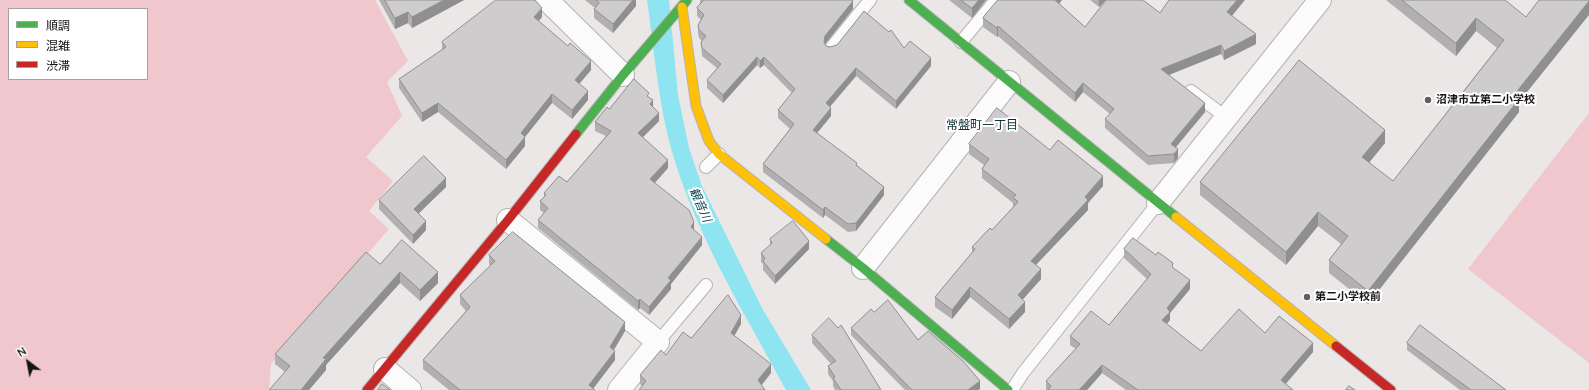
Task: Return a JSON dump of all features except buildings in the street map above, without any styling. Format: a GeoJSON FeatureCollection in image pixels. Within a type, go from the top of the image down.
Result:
{"type":"FeatureCollection","features":[{"type":"Feature","properties":{"kind":"street"},"geometry":{"type":"LineString","coordinates":[[547,0],[623,76]]}},
{"type":"Feature","properties":{"kind":"street"},"geometry":{"type":"LineString","coordinates":[[909,0],[922,4],[961,42],[1009,82],[1391,390]]}},
{"type":"Feature","properties":{"kind":"street"},"geometry":{"type":"LineString","coordinates":[[1158,203],[1320,0]]}},
{"type":"Feature","properties":{"kind":"street"},"geometry":{"type":"LineString","coordinates":[[366,390],[508,220],[682,5]]}},
{"type":"Feature","properties":{"kind":"street"},"geometry":{"type":"LineString","coordinates":[[682,5],[696,106],[709,142],[719,154],[863,268],[1008,390]]}},
{"type":"Feature","properties":{"kind":"street"},"geometry":{"type":"LineString","coordinates":[[863,268],[1009,82]]}},
{"type":"Feature","properties":{"kind":"street"},"geometry":{"type":"LineString","coordinates":[[508,220],[658,342],[619,390]]}},
{"type":"Feature","properties":{"kind":"street"},"geometry":{"type":"LineString","coordinates":[[384,369],[410,390]]}},
{"type":"Feature","properties":{"kind":"lane"},"geometry":{"type":"LineString","coordinates":[[830,48],[870,0]]}},
{"type":"Feature","properties":{"kind":"lane"},"geometry":{"type":"LineString","coordinates":[[961,42],[996,0]]}},
{"type":"Feature","properties":{"kind":"lane"},"geometry":{"type":"LineString","coordinates":[[1191,91],[1227,118]]}},
{"type":"Feature","properties":{"kind":"lane"},"geometry":{"type":"LineString","coordinates":[[706,167],[719,154]]}},
{"type":"Feature","properties":{"kind":"lane"},"geometry":{"type":"LineString","coordinates":[[1012,390],[1023,373],[1158,203]]}},
{"type":"Feature","properties":{"kind":"lane"},"geometry":{"type":"LineString","coordinates":[[658,342],[706,285]]}},
{"type":"Feature","properties":{"kind":"shaded area"},"geometry":{"type":"Polygon","coordinates":[[[0,0],[375,0],[408,61],[387,82],[402,116],[366,157],[393,181],[369,211],[389,229],[271,364],[269,390],[0,390],[0,0]]]}},
{"type":"Feature","properties":{"kind":"shaded area"},"geometry":{"type":"Polygon","coordinates":[[[1589,113],[1589,363],[1468,269],[1589,113]]]}},
{"type":"Feature","properties":{"kind":"water","name":"観音川"},"geometry":{"type":"Polygon","coordinates":[[[647,0],[669,0],[678,95],[689,148],[702,186],[762,308],[811,390],[786,390],[724,276],[695,216],[683,186],[668,137],[657,79],[647,0]]]}},
{"type":"Feature","properties":{"kind":"traffic: fast"},"geometry":{"type":"LineString","coordinates":[[576,134],[623,75],[687,0]]}},
{"type":"Feature","properties":{"kind":"traffic: fast"},"geometry":{"type":"LineString","coordinates":[[909,0],[1176,217]]}},
{"type":"Feature","properties":{"kind":"traffic: fast"},"geometry":{"type":"LineString","coordinates":[[826,239],[863,268],[1008,390]]}},
{"type":"Feature","properties":{"kind":"traffic: slow"},"geometry":{"type":"LineString","coordinates":[[682,7],[696,106],[709,141],[719,154],[826,239]]}},
{"type":"Feature","properties":{"kind":"traffic: slow"},"geometry":{"type":"LineString","coordinates":[[1176,217],[1336,346]]}},
{"type":"Feature","properties":{"kind":"traffic: jam"},"geometry":{"type":"LineString","coordinates":[[367,390],[508,220],[576,134]]}},
{"type":"Feature","properties":{"kind":"traffic: jam"},"geometry":{"type":"LineString","coordinates":[[1336,346],[1391,390]]}},
{"type":"Feature","properties":{"kind":"place","name":"沼津市立第二小学校"},"geometry":{"type":"Point","coordinates":[1428,100]}},
{"type":"Feature","properties":{"kind":"place","name":"第二小学校前"},"geometry":{"type":"Point","coordinates":[1307,297]}},
{"type":"Feature","properties":{"kind":"district","name":"常盤町一丁目"},"geometry":{"type":"Point","coordinates":[982,125]}}]}
